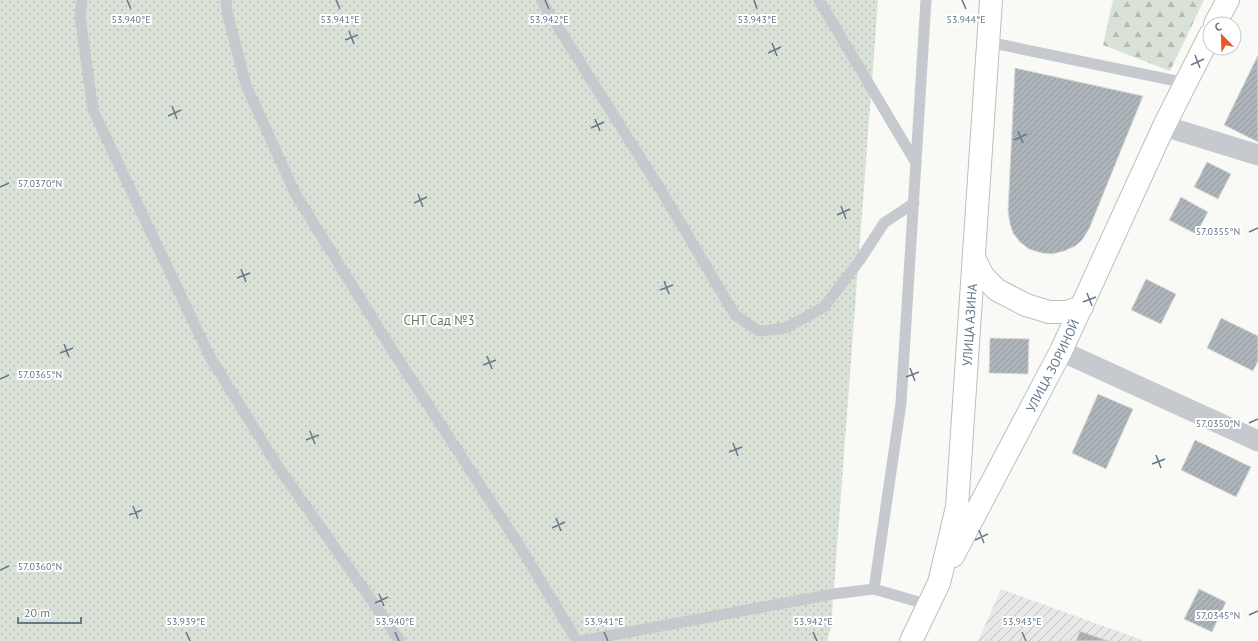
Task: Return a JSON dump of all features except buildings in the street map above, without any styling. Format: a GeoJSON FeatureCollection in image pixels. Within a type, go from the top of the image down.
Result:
{"type":"FeatureCollection","features":[{"type":"Feature","properties":{"kind":"main road","name":"УЛИЦА АЗИНА"},"geometry":{"type":"LineString","coordinates":[[911,641],[939,583],[957,507],[991,0]]}},
{"type":"Feature","properties":{"kind":"main road"},"geometry":{"type":"LineString","coordinates":[[1220,16],[1228,0]]}},
{"type":"Feature","properties":{"kind":"main road","name":"УЛИЦА ЗОРИНОЙ"},"geometry":{"type":"LineString","coordinates":[[939,583],[1061,351],[1164,126],[1202,51]]}},
{"type":"Feature","properties":{"kind":"main road"},"geometry":{"type":"LineString","coordinates":[[974,258],[983,276],[997,290],[1026,305],[1049,312],[1067,312],[1082,307]]}},
{"type":"Feature","properties":{"kind":"street"},"geometry":{"type":"LineString","coordinates":[[1164,126],[1258,155]]}},
{"type":"Feature","properties":{"kind":"street"},"geometry":{"type":"LineString","coordinates":[[1061,351],[1258,441]]}},
{"type":"Feature","properties":{"kind":"lane"},"geometry":{"type":"LineString","coordinates":[[82,0],[80,16],[93,110],[210,357],[277,465],[400,641]]}},
{"type":"Feature","properties":{"kind":"lane"},"geometry":{"type":"LineString","coordinates":[[226,0],[227,12],[246,86],[296,195],[392,348],[519,545],[577,641]]}},
{"type":"Feature","properties":{"kind":"lane"},"geometry":{"type":"LineString","coordinates":[[541,0],[736,315],[758,331],[786,328],[824,307],[860,260],[884,223],[914,203]]}},
{"type":"Feature","properties":{"kind":"lane"},"geometry":{"type":"LineString","coordinates":[[819,0],[916,163]]}},
{"type":"Feature","properties":{"kind":"lane"},"geometry":{"type":"LineString","coordinates":[[874,589],[901,403],[926,0]]}},
{"type":"Feature","properties":{"kind":"lane"},"geometry":{"type":"LineString","coordinates":[[988,42],[1186,84]]}},
{"type":"Feature","properties":{"kind":"lane"},"geometry":{"type":"LineString","coordinates":[[581,641],[833,594],[874,589],[929,604]]}},
{"type":"Feature","properties":{"kind":"lane"},"geometry":{"type":"LineString","coordinates":[[638,641],[642,629]]}},
{"type":"Feature","properties":{"kind":"shaded area"},"geometry":{"type":"Polygon","coordinates":[[[1001,589],[1142,640],[1143,641],[978,641],[1001,589]]]}},
{"type":"Feature","properties":{"kind":"green space","name":"СНТ Сад №3"},"geometry":{"type":"Polygon","coordinates":[[[0,0],[878,0],[831,627],[827,641],[0,641],[0,0]]]}},
{"type":"Feature","properties":{"kind":"green space"},"geometry":{"type":"Polygon","coordinates":[[[1113,0],[1204,0],[1170,71],[1103,45],[1113,0]]]}}]}
